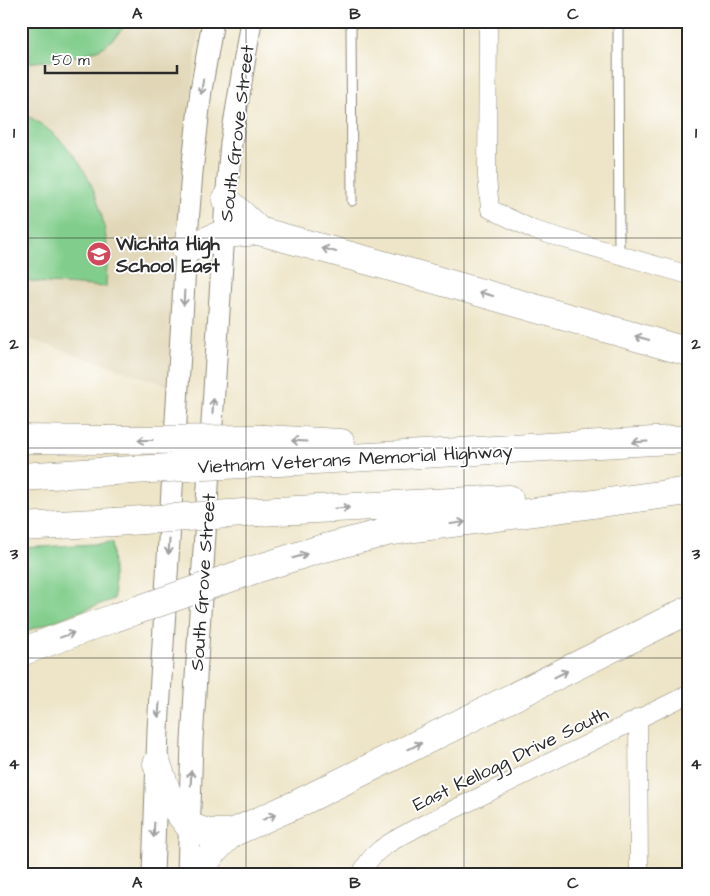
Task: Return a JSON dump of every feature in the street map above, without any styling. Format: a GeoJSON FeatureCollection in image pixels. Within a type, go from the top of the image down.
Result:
{"type":"FeatureCollection","features":[{"type":"Feature","properties":{"kind":"highway"},"geometry":{"type":"LineString","coordinates":[[226,200],[260,232]]}},
{"type":"Feature","properties":{"kind":"highway"},"geometry":{"type":"LineString","coordinates":[[186,249],[223,234],[260,232],[374,262],[689,352]]}},
{"type":"Feature","properties":{"kind":"highway"},"geometry":{"type":"LineString","coordinates":[[21,439],[104,440],[262,451]]}},
{"type":"Feature","properties":{"kind":"highway","name":"Vietnam Veterans Memorial Highway"},"geometry":{"type":"LineString","coordinates":[[21,477],[114,472],[262,451],[470,450],[689,439]]}},
{"type":"Feature","properties":{"kind":"highway"},"geometry":{"type":"LineString","coordinates":[[21,528],[258,512],[689,491]]}},
{"type":"Feature","properties":{"kind":"highway"},"geometry":{"type":"LineString","coordinates":[[21,652],[253,570],[317,550],[386,532],[689,491]]}},
{"type":"Feature","properties":{"kind":"highway"},"geometry":{"type":"LineString","coordinates":[[198,875],[202,865],[219,844],[232,834],[297,804],[689,610]]}},
{"type":"Feature","properties":{"kind":"highway"},"geometry":{"type":"LineString","coordinates":[[157,764],[170,801],[190,827],[209,833],[232,834]]}},
{"type":"Feature","properties":{"kind":"street","name":"South Grove Street"},"geometry":{"type":"LineString","coordinates":[[153,875],[157,764],[186,249],[201,90],[214,21]]}},
{"type":"Feature","properties":{"kind":"street","name":"South Grove Street"},"geometry":{"type":"LineString","coordinates":[[188,875],[192,741],[223,234],[230,143],[251,21]]}},
{"type":"Feature","properties":{"kind":"street"},"geometry":{"type":"LineString","coordinates":[[488,21],[488,177],[490,210],[534,230],[689,275]]}},
{"type":"Feature","properties":{"kind":"street","name":"East Kellogg Drive South"},"geometry":{"type":"LineString","coordinates":[[361,875],[365,864],[374,853],[416,828],[689,694]]}},
{"type":"Feature","properties":{"kind":"street"},"geometry":{"type":"LineString","coordinates":[[638,718],[639,875]]}},
{"type":"Feature","properties":{"kind":"lane"},"geometry":{"type":"LineString","coordinates":[[351,21],[352,201]]}},
{"type":"Feature","properties":{"kind":"lane"},"geometry":{"type":"LineString","coordinates":[[618,21],[620,255]]}},
{"type":"Feature","properties":{"kind":"shaded area","name":"Wichita High School East"},"geometry":{"type":"Polygon","coordinates":[[[21,21],[201,21],[182,172],[169,386],[21,336],[21,21]]]}},
{"type":"Feature","properties":{"kind":"green space"},"geometry":{"type":"Polygon","coordinates":[[[21,21],[129,21],[109,42],[94,51],[40,62],[21,63],[21,21]]]}},
{"type":"Feature","properties":{"kind":"green space"},"geometry":{"type":"Polygon","coordinates":[[[21,112],[38,122],[65,145],[86,174],[104,226],[107,243],[106,287],[21,281],[21,112]]]}},
{"type":"Feature","properties":{"kind":"green space"},"geometry":{"type":"Polygon","coordinates":[[[112,543],[114,599],[21,633],[21,548],[112,543]]]}},
{"type":"Feature","properties":{"kind":"place","name":"Wichita High School East"},"geometry":{"type":"Point","coordinates":[99,254]}}]}
